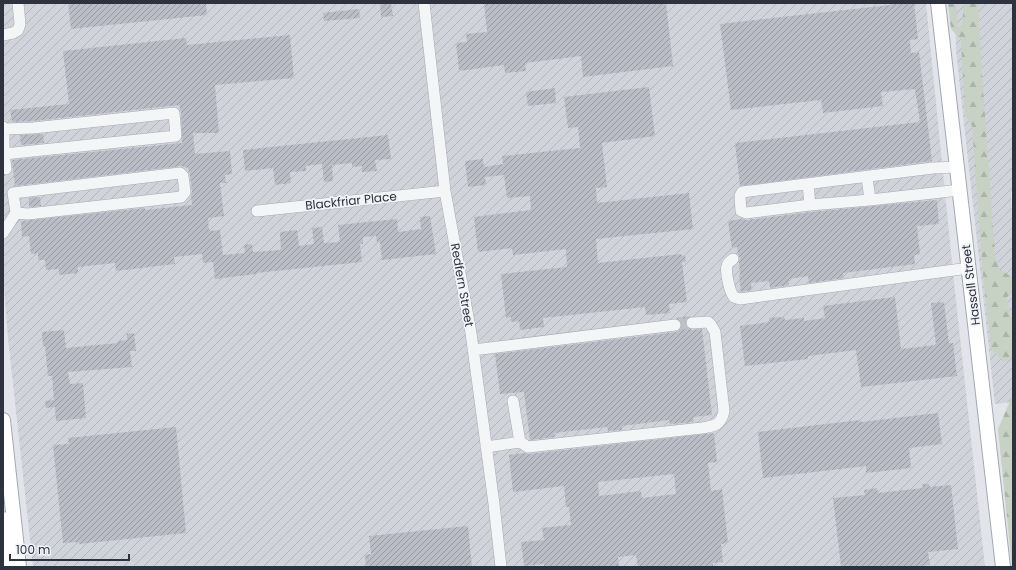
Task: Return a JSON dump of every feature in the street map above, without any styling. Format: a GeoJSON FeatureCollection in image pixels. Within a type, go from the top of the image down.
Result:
{"type":"FeatureCollection","features":[{"type":"Feature","properties":{"kind":"main road","name":"Hassall Street"},"geometry":{"type":"LineString","coordinates":[[938,3],[1003,567]]}},
{"type":"Feature","properties":{"kind":"main road"},"geometry":{"type":"LineString","coordinates":[[3,420],[19,567]]}},
{"type":"Feature","properties":{"kind":"main road"},"geometry":{"type":"LineString","coordinates":[[3,519],[8,567]]}},
{"type":"Feature","properties":{"kind":"street"},"geometry":{"type":"LineString","coordinates":[[3,35],[13,33],[18,30],[20,24],[18,3]]}},
{"type":"Feature","properties":{"kind":"street","name":"Redfern Street"},"geometry":{"type":"LineString","coordinates":[[424,3],[445,190],[473,350],[501,567]]}},
{"type":"Feature","properties":{"kind":"street"},"geometry":{"type":"LineString","coordinates":[[4,154],[176,136],[174,112],[33,128],[3,128],[4,154],[6,169]]}},
{"type":"Feature","properties":{"kind":"street"},"geometry":{"type":"LineString","coordinates":[[957,167],[933,168],[742,192],[740,196],[740,211],[746,212],[960,190]]}},
{"type":"Feature","properties":{"kind":"street"},"geometry":{"type":"LineString","coordinates":[[3,233],[16,213],[13,193],[180,173],[183,176],[185,192],[181,197],[28,214],[16,213]]}},
{"type":"Feature","properties":{"kind":"street"},"geometry":{"type":"LineString","coordinates":[[867,177],[870,200]]}},
{"type":"Feature","properties":{"kind":"street"},"geometry":{"type":"LineString","coordinates":[[808,184],[810,205]]}},
{"type":"Feature","properties":{"kind":"street","name":"Blackfriar Place"},"geometry":{"type":"LineString","coordinates":[[257,211],[445,190]]}},
{"type":"Feature","properties":{"kind":"street"},"geometry":{"type":"LineString","coordinates":[[733,259],[726,266],[731,293],[734,297],[740,299],[969,268]]}},
{"type":"Feature","properties":{"kind":"street"},"geometry":{"type":"LineString","coordinates":[[486,447],[520,442],[528,447],[702,428],[718,423],[722,418],[724,411],[715,332],[713,327],[708,322],[692,323]]}},
{"type":"Feature","properties":{"kind":"street"},"geometry":{"type":"LineString","coordinates":[[473,350],[676,325]]}},
{"type":"Feature","properties":{"kind":"street"},"geometry":{"type":"LineString","coordinates":[[513,401],[520,442]]}},
{"type":"Feature","properties":{"kind":"shaded area"},"geometry":{"type":"Polygon","coordinates":[[[3,3],[926,3],[985,567],[33,567],[8,338],[3,275],[3,3]]]}},
{"type":"Feature","properties":{"kind":"shaded area"},"geometry":{"type":"Polygon","coordinates":[[[955,3],[1013,3],[1013,191],[1011,192],[1013,217],[1013,402],[995,404],[956,51],[955,3]]]}},
{"type":"Feature","properties":{"kind":"green space"},"geometry":{"type":"Polygon","coordinates":[[[948,3],[956,3],[958,28],[962,25],[964,3],[978,3],[995,255],[1000,270],[1013,277],[1013,293],[1007,297],[1013,329],[1013,357],[1003,362],[991,348],[983,274],[972,126],[965,115],[961,40],[951,29],[948,3]]]}},
{"type":"Feature","properties":{"kind":"green space"},"geometry":{"type":"Polygon","coordinates":[[[1013,394],[1013,567],[1012,567],[998,429],[1013,394]]]}},
{"type":"Feature","properties":{"kind":"building"},"geometry":{"type":"Polygon","coordinates":[[[68,3],[206,3],[207,15],[71,29],[68,3]]]}},
{"type":"Feature","properties":{"kind":"building"},"geometry":{"type":"Polygon","coordinates":[[[380,3],[391,3],[393,16],[381,17],[380,3]]]}},
{"type":"Feature","properties":{"kind":"building"},"geometry":{"type":"Polygon","coordinates":[[[484,3],[666,3],[673,66],[583,77],[581,56],[525,63],[526,71],[505,73],[504,65],[459,71],[456,43],[467,42],[466,34],[487,32],[484,3]]]}},
{"type":"Feature","properties":{"kind":"building"},"geometry":{"type":"Polygon","coordinates":[[[890,3],[914,3],[918,39],[910,40],[911,53],[919,52],[932,161],[740,186],[735,143],[920,122],[915,89],[881,92],[883,106],[823,113],[821,100],[731,110],[720,24],[890,5],[890,3]]]}},
{"type":"Feature","properties":{"kind":"building"},"geometry":{"type":"Polygon","coordinates":[[[359,9],[360,18],[324,21],[323,13],[359,9]]]}},
{"type":"Feature","properties":{"kind":"building"},"geometry":{"type":"Polygon","coordinates":[[[290,35],[294,78],[215,85],[219,133],[193,133],[195,154],[230,151],[232,174],[225,175],[226,183],[220,183],[224,216],[208,218],[209,231],[220,230],[223,255],[245,253],[244,245],[252,244],[253,252],[281,250],[280,232],[297,230],[299,246],[314,244],[312,228],[322,227],[324,243],[340,242],[338,225],[397,219],[398,232],[421,229],[420,217],[430,216],[436,254],[382,260],[380,242],[377,242],[376,236],[363,237],[363,244],[360,244],[362,262],[256,273],[215,279],[213,262],[203,263],[202,254],[174,257],[175,264],[116,271],[115,263],[78,267],[78,273],[59,275],[59,269],[46,270],[45,260],[38,260],[38,253],[31,254],[29,236],[22,237],[21,221],[145,208],[145,210],[192,205],[190,175],[188,168],[182,166],[15,186],[12,160],[182,143],[181,112],[179,105],[12,122],[10,110],[69,104],[63,51],[186,38],[187,45],[290,35]]]}},
{"type":"Feature","properties":{"kind":"building"},"geometry":{"type":"Polygon","coordinates":[[[649,87],[655,136],[602,143],[607,187],[596,188],[597,203],[689,193],[693,229],[596,239],[598,263],[681,254],[682,256],[685,255],[686,262],[682,262],[687,302],[669,304],[670,313],[646,315],[645,307],[543,318],[544,327],[520,330],[519,321],[511,322],[511,317],[506,318],[501,274],[567,267],[566,249],[513,255],[512,248],[478,252],[474,217],[531,210],[530,196],[507,198],[504,175],[485,177],[486,185],[468,187],[465,161],[483,159],[484,167],[503,164],[502,156],[580,148],[578,127],[568,128],[564,97],[649,87]]]}},
{"type":"Feature","properties":{"kind":"building"},"geometry":{"type":"Polygon","coordinates":[[[555,88],[556,103],[528,106],[526,92],[555,88]]]}},
{"type":"Feature","properties":{"kind":"building"},"geometry":{"type":"Polygon","coordinates":[[[43,134],[44,143],[21,145],[20,135],[43,134]]]}},
{"type":"Feature","properties":{"kind":"building"},"geometry":{"type":"Polygon","coordinates":[[[388,135],[391,159],[375,160],[377,171],[362,172],[362,166],[352,167],[352,163],[332,165],[333,181],[324,182],[322,164],[306,166],[306,171],[290,172],[291,183],[275,185],[273,168],[245,171],[243,150],[388,135]]]}},
{"type":"Feature","properties":{"kind":"building"},"geometry":{"type":"Polygon","coordinates":[[[40,197],[41,206],[29,207],[29,198],[40,197]]]}},
{"type":"Feature","properties":{"kind":"building"},"geometry":{"type":"Polygon","coordinates":[[[937,200],[939,224],[917,226],[920,254],[914,255],[915,264],[843,273],[844,278],[809,283],[808,276],[789,279],[789,285],[770,288],[769,281],[751,283],[752,290],[741,292],[739,275],[740,258],[737,247],[732,248],[728,221],[937,200]]]}},
{"type":"Feature","properties":{"kind":"building"},"geometry":{"type":"Polygon","coordinates":[[[895,297],[901,349],[936,345],[931,303],[944,302],[949,343],[953,343],[957,376],[861,387],[856,350],[808,356],[808,359],[745,366],[740,326],[770,322],[769,318],[784,317],[785,320],[804,318],[804,321],[825,318],[823,306],[895,297]]]}},
{"type":"Feature","properties":{"kind":"building"},"geometry":{"type":"Polygon","coordinates":[[[691,316],[686,320],[686,327],[692,330],[702,329],[712,415],[693,417],[694,422],[670,424],[669,420],[622,426],[622,430],[608,431],[607,427],[554,433],[555,437],[530,440],[524,392],[500,394],[495,354],[676,332],[680,330],[682,325],[680,320],[675,318],[691,316]]]}},
{"type":"Feature","properties":{"kind":"building"},"geometry":{"type":"Polygon","coordinates":[[[64,330],[66,348],[118,343],[118,341],[127,340],[127,334],[134,333],[136,351],[130,351],[132,367],[68,372],[70,384],[83,383],[86,418],[56,421],[55,407],[46,408],[45,401],[54,400],[52,376],[48,376],[42,332],[64,330]]]}},
{"type":"Feature","properties":{"kind":"building"},"geometry":{"type":"Polygon","coordinates":[[[938,413],[942,444],[909,448],[911,468],[866,473],[866,466],[763,478],[758,432],[860,420],[861,422],[938,413]]]}},
{"type":"Feature","properties":{"kind":"building"},"geometry":{"type":"Polygon","coordinates":[[[176,427],[186,533],[79,544],[79,542],[63,543],[53,445],[69,444],[68,438],[176,427]]]}},
{"type":"Feature","properties":{"kind":"building"},"geometry":{"type":"Polygon","coordinates":[[[714,433],[717,462],[708,463],[711,491],[722,489],[728,543],[721,544],[723,562],[713,563],[713,567],[638,567],[636,555],[618,557],[619,567],[544,567],[544,564],[524,566],[521,542],[544,540],[542,528],[571,525],[569,507],[566,507],[564,486],[513,492],[509,455],[714,433]],[[674,474],[598,482],[599,496],[641,491],[642,498],[676,494],[674,474]]]}},
{"type":"Feature","properties":{"kind":"building"},"geometry":{"type":"Polygon","coordinates":[[[922,484],[929,484],[930,487],[951,485],[958,549],[928,552],[930,565],[910,567],[841,567],[833,498],[865,495],[864,490],[877,488],[878,493],[923,488],[922,484]]]}},
{"type":"Feature","properties":{"kind":"building"},"geometry":{"type":"Polygon","coordinates":[[[468,526],[472,567],[366,567],[365,555],[371,554],[369,536],[468,526]]]}},
{"type":"Feature","properties":{"kind":"tunnel"},"geometry":{"type":"LineString","coordinates":[[675,325],[692,323]]}}]}
